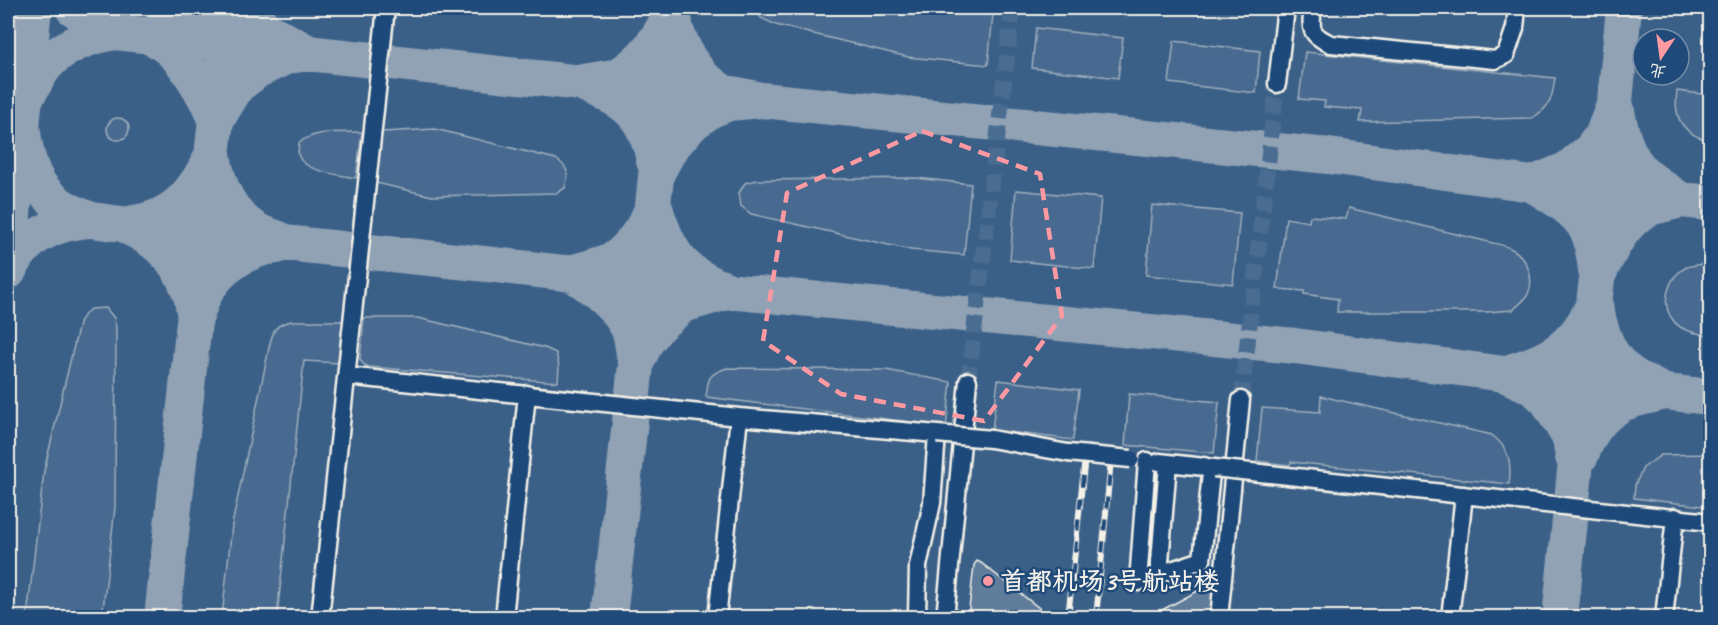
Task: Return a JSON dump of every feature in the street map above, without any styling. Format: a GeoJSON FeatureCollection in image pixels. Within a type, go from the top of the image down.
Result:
{"type":"FeatureCollection","features":[{"type":"Feature","properties":{"kind":"lane"},"geometry":{"type":"LineString","coordinates":[[321,618],[386,8]]}},
{"type":"Feature","properties":{"kind":"lane"},"geometry":{"type":"LineString","coordinates":[[1277,84],[1286,8]]}},
{"type":"Feature","properties":{"kind":"lane"},"geometry":{"type":"LineString","coordinates":[[1313,8],[1311,26],[1313,33],[1318,39],[1331,44],[1495,60],[1506,55],[1515,28],[1517,8]]}},
{"type":"Feature","properties":{"kind":"lane"},"geometry":{"type":"LineString","coordinates":[[346,376],[739,417],[991,439],[1068,453],[1710,522]]}},
{"type":"Feature","properties":{"kind":"lane"},"geometry":{"type":"LineString","coordinates":[[945,618],[968,381]]}},
{"type":"Feature","properties":{"kind":"lane"},"geometry":{"type":"LineString","coordinates":[[504,618],[527,394]]}},
{"type":"Feature","properties":{"kind":"lane"},"geometry":{"type":"LineString","coordinates":[[1219,618],[1241,400]]}},
{"type":"Feature","properties":{"kind":"lane"},"geometry":{"type":"LineString","coordinates":[[717,618],[739,417]]}},
{"type":"Feature","properties":{"kind":"lane"},"geometry":{"type":"LineString","coordinates":[[917,618],[918,566],[932,503],[937,434]]}},
{"type":"Feature","properties":{"kind":"lane"},"geometry":{"type":"LineString","coordinates":[[1139,460],[1138,582],[1202,560],[1211,472],[1209,467]]}},
{"type":"Feature","properties":{"kind":"lane"},"geometry":{"type":"LineString","coordinates":[[1159,574],[1168,463]]}},
{"type":"Feature","properties":{"kind":"lane"},"geometry":{"type":"LineString","coordinates":[[1450,618],[1464,495]]}},
{"type":"Feature","properties":{"kind":"lane"},"geometry":{"type":"LineString","coordinates":[[1664,618],[1675,517]]}},
{"type":"Feature","properties":{"kind":"highlighted area"},"geometry":{"type":"Polygon","coordinates":[[[922,131],[1040,174],[1062,316],[984,421],[841,394],[763,341],[787,193],[922,131]]]}},
{"type":"Feature","properties":{"kind":"shaded area"},"geometry":{"type":"Polygon","coordinates":[[[8,8],[1710,8],[1710,617],[8,617],[8,8]]]}},
{"type":"Feature","properties":{"kind":"shaded area"},"geometry":{"type":"Polygon","coordinates":[[[445,8],[532,8],[458,11],[445,8]]]}},
{"type":"Feature","properties":{"kind":"shaded area"},"geometry":{"type":"Polygon","coordinates":[[[756,8],[922,8],[993,14],[988,65],[908,57],[776,25],[761,18],[756,8]]]}},
{"type":"Feature","properties":{"kind":"shaded area"},"geometry":{"type":"Polygon","coordinates":[[[1036,28],[1123,38],[1118,78],[1032,68],[1036,28]]]}},
{"type":"Feature","properties":{"kind":"shaded area"},"geometry":{"type":"Polygon","coordinates":[[[1174,41],[1260,51],[1256,93],[1169,83],[1174,41]]]}},
{"type":"Feature","properties":{"kind":"shaded area"},"geometry":{"type":"Polygon","coordinates":[[[1305,52],[1555,78],[1550,102],[1532,118],[1360,122],[1362,110],[1324,107],[1325,101],[1299,99],[1305,52]]]}},
{"type":"Feature","properties":{"kind":"shaded area"},"geometry":{"type":"Polygon","coordinates":[[[1677,91],[1710,95],[1710,141],[1693,134],[1682,124],[1677,110],[1677,91]]]}},
{"type":"Feature","properties":{"kind":"shaded area"},"geometry":{"type":"Polygon","coordinates":[[[118,118],[126,121],[129,129],[126,137],[118,140],[110,137],[107,129],[110,121],[118,118]]]}},
{"type":"Feature","properties":{"kind":"shaded area"},"geometry":{"type":"Polygon","coordinates":[[[435,129],[556,159],[567,171],[565,188],[557,193],[432,196],[376,183],[382,132],[435,129]]]}},
{"type":"Feature","properties":{"kind":"shaded area"},"geometry":{"type":"Polygon","coordinates":[[[362,132],[356,178],[316,169],[299,157],[299,143],[305,139],[329,133],[362,132]]]}},
{"type":"Feature","properties":{"kind":"shaded area"},"geometry":{"type":"Polygon","coordinates":[[[916,178],[971,184],[964,255],[911,250],[751,214],[741,206],[739,193],[745,183],[757,180],[916,178]]]}},
{"type":"Feature","properties":{"kind":"shaded area"},"geometry":{"type":"Polygon","coordinates":[[[1016,190],[1101,198],[1094,269],[1010,260],[1016,190]]]}},
{"type":"Feature","properties":{"kind":"shaded area"},"geometry":{"type":"Polygon","coordinates":[[[1152,205],[1240,213],[1233,284],[1146,275],[1152,205]]]}},
{"type":"Feature","properties":{"kind":"shaded area"},"geometry":{"type":"Polygon","coordinates":[[[1349,208],[1509,248],[1522,257],[1526,263],[1530,276],[1530,290],[1513,310],[1337,312],[1338,299],[1304,294],[1304,291],[1277,289],[1286,218],[1309,222],[1310,216],[1346,219],[1349,208]]]}},
{"type":"Feature","properties":{"kind":"shaded area"},"geometry":{"type":"Polygon","coordinates":[[[1710,264],[1710,336],[1680,327],[1669,314],[1667,306],[1670,284],[1679,272],[1687,267],[1710,264]]]}},
{"type":"Feature","properties":{"kind":"shaded area"},"geometry":{"type":"Polygon","coordinates":[[[106,308],[114,318],[116,328],[115,508],[102,617],[27,617],[44,471],[80,320],[90,309],[106,308]]]}},
{"type":"Feature","properties":{"kind":"shaded area"},"geometry":{"type":"Polygon","coordinates":[[[364,318],[418,318],[545,348],[556,353],[559,366],[558,382],[369,367],[360,359],[364,318]]]}},
{"type":"Feature","properties":{"kind":"shaded area"},"geometry":{"type":"Polygon","coordinates":[[[291,321],[343,321],[338,363],[304,361],[277,617],[222,617],[232,525],[270,343],[276,328],[291,321]]]}},
{"type":"Feature","properties":{"kind":"shaded area"},"geometry":{"type":"Polygon","coordinates":[[[727,368],[886,370],[951,382],[946,428],[706,397],[710,378],[716,372],[727,368]]]}},
{"type":"Feature","properties":{"kind":"shaded area"},"geometry":{"type":"Polygon","coordinates":[[[998,380],[1079,390],[1073,440],[992,430],[998,380]]]}},
{"type":"Feature","properties":{"kind":"shaded area"},"geometry":{"type":"Polygon","coordinates":[[[1129,394],[1219,402],[1214,453],[1125,445],[1129,394]]]}},
{"type":"Feature","properties":{"kind":"shaded area"},"geometry":{"type":"Polygon","coordinates":[[[1321,396],[1492,435],[1506,450],[1510,469],[1509,484],[1291,462],[1290,465],[1257,461],[1262,408],[1320,412],[1321,396]]]}},
{"type":"Feature","properties":{"kind":"shaded area"},"geometry":{"type":"Polygon","coordinates":[[[1710,454],[1710,507],[1634,498],[1635,485],[1643,468],[1661,455],[1710,454]]]}},
{"type":"Feature","properties":{"kind":"building","name":"首都机场3号航站楼"},"geometry":{"type":"Polygon","coordinates":[[[977,561],[1052,618],[968,618],[974,565],[977,561]]]}},
{"type":"Feature","properties":{"kind":"building","name":"首都机场3号航站楼"},"geometry":{"type":"Polygon","coordinates":[[[1207,586],[1212,587],[1213,592],[1210,618],[1147,618],[1207,586]]]}},
{"type":"Feature","properties":{"kind":"taxiway"},"geometry":{"type":"LineString","coordinates":[[8,263],[34,8]]}},
{"type":"Feature","properties":{"kind":"taxiway"},"geometry":{"type":"LineString","coordinates":[[73,8],[96,24],[115,32]]}},
{"type":"Feature","properties":{"kind":"taxiway"},"geometry":{"type":"LineString","coordinates":[[204,8],[177,25],[146,35],[161,43],[180,59],[194,78],[217,119],[237,86],[258,70],[288,56],[309,53],[265,29],[247,8]]}},
{"type":"Feature","properties":{"kind":"taxiway"},"geometry":{"type":"LineString","coordinates":[[162,618],[228,8]]}},
{"type":"Feature","properties":{"kind":"taxiway"},"geometry":{"type":"LineString","coordinates":[[609,618],[674,8]]}},
{"type":"Feature","properties":{"kind":"taxiway"},"geometry":{"type":"LineString","coordinates":[[1560,618],[1584,383],[1608,191],[1624,8]]}},
{"type":"Feature","properties":{"kind":"taxiway"},"geometry":{"type":"LineString","coordinates":[[654,161],[645,130],[630,110],[608,95],[580,83],[617,76],[629,69],[649,49],[669,17]]}},
{"type":"Feature","properties":{"kind":"taxiway"},"geometry":{"type":"LineString","coordinates":[[658,171],[671,147],[693,123],[711,110],[729,103],[761,100],[722,92],[702,77],[688,58],[676,31],[674,18]]}},
{"type":"Feature","properties":{"kind":"taxiway"},"geometry":{"type":"LineString","coordinates":[[24,100],[39,75],[62,51],[93,37],[115,32],[664,92],[1329,156],[1532,184],[1710,203]]}},
{"type":"Feature","properties":{"kind":"taxiway"},"geometry":{"type":"LineString","coordinates":[[1532,184],[1568,169],[1591,150],[1603,134],[1615,101],[1625,142],[1634,161],[1648,177],[1679,199]]}},
{"type":"Feature","properties":{"kind":"taxiway"},"geometry":{"type":"LineString","coordinates":[[22,124],[28,159],[40,185],[60,205],[92,220],[645,283],[1295,346],[1504,374],[1710,397]]}},
{"type":"Feature","properties":{"kind":"taxiway"},"geometry":{"type":"LineString","coordinates":[[133,223],[161,215],[182,200],[199,179],[213,154],[221,187],[238,215],[256,230],[279,239]]}},
{"type":"Feature","properties":{"kind":"taxiway"},"geometry":{"type":"LineString","coordinates":[[1535,186],[1568,208],[1582,222],[1591,240],[1597,277],[1619,236],[1634,218],[1653,207],[1677,201]]}},
{"type":"Feature","properties":{"kind":"taxiway"},"geometry":{"type":"LineString","coordinates":[[639,357],[646,342],[660,324],[683,305],[730,291],[700,278],[680,261],[666,239],[655,208]]}},
{"type":"Feature","properties":{"kind":"taxiway"},"geometry":{"type":"LineString","coordinates":[[634,355],[630,332],[613,306],[597,291],[571,273],[617,257],[637,236],[651,211]]}},
{"type":"Feature","properties":{"kind":"taxiway"},"geometry":{"type":"LineString","coordinates":[[8,272],[21,251],[41,234],[66,224],[92,220]]}},
{"type":"Feature","properties":{"kind":"taxiway"},"geometry":{"type":"LineString","coordinates":[[130,228],[141,233],[159,247],[175,264],[187,284],[195,319],[205,293],[218,275],[245,255],[277,246]]}},
{"type":"Feature","properties":{"kind":"taxiway"},"geometry":{"type":"LineString","coordinates":[[1573,457],[1570,438],[1547,400],[1533,387],[1504,374],[1533,364],[1557,352],[1576,334],[1592,308]]}},
{"type":"Feature","properties":{"kind":"taxiway"},"geometry":{"type":"LineString","coordinates":[[1581,455],[1596,426],[1607,414],[1632,400],[1664,392],[1631,374],[1617,361],[1603,336],[1596,309]]}},
{"type":"Feature","properties":{"kind":"tunnel"},"geometry":{"type":"LineString","coordinates":[[968,381],[1013,8]]}},
{"type":"Feature","properties":{"kind":"tunnel"},"geometry":{"type":"LineString","coordinates":[[1241,400],[1277,84]]}},
{"type":"Feature","properties":{"kind":"railway"},"geometry":{"type":"LineString","coordinates":[[1068,618],[1085,457]]}},
{"type":"Feature","properties":{"kind":"railway"},"geometry":{"type":"LineString","coordinates":[[1096,618],[1111,460]]}},
{"type":"Feature","properties":{"kind":"place","name":"首都机场3号航站楼"},"geometry":{"type":"Point","coordinates":[988,581]}}]}
